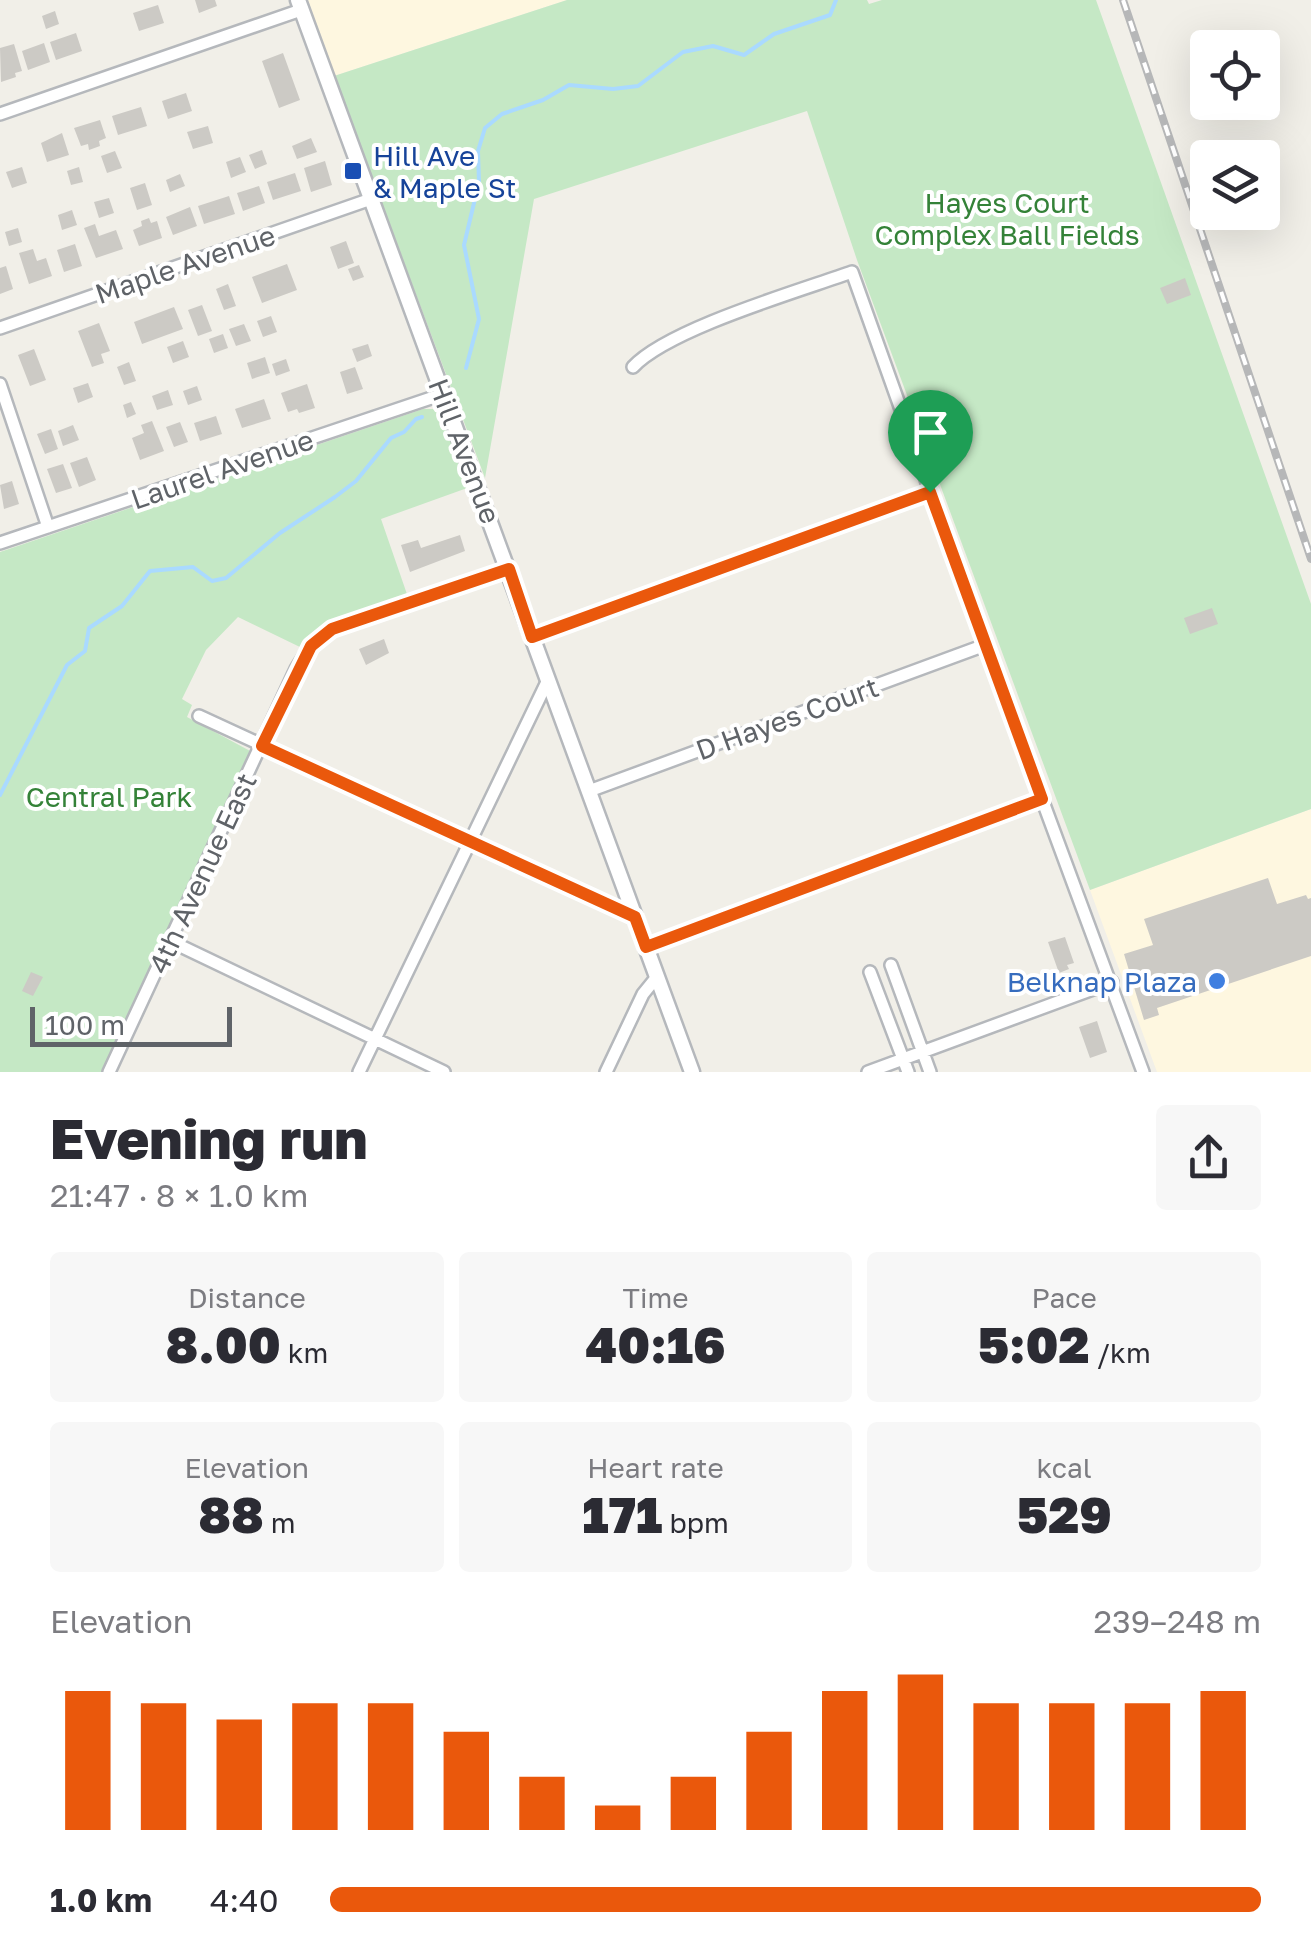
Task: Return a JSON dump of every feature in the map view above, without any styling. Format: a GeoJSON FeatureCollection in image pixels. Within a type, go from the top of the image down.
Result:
{"type":"FeatureCollection","features":[{"type":"Feature","properties":{"kind":"street"},"geometry":{"type":"LineString","coordinates":[[0,114],[300,5]]}},
{"type":"Feature","properties":{"kind":"street","name":"Hill Avenue"},"geometry":{"type":"LineString","coordinates":[[300,5],[692,1072]]}},
{"type":"Feature","properties":{"kind":"street","name":"Maple Avenue"},"geometry":{"type":"LineString","coordinates":[[0,328],[371,200]]}},
{"type":"Feature","properties":{"kind":"street"},"geometry":{"type":"LineString","coordinates":[[633,367],[651,351],[691,332],[852,272],[1144,1072]]}},
{"type":"Feature","properties":{"kind":"street"},"geometry":{"type":"LineString","coordinates":[[0,384],[48,528]]}},
{"type":"Feature","properties":{"kind":"street","name":"Laurel Avenue"},"geometry":{"type":"LineString","coordinates":[[0,543],[443,394]]}},
{"type":"Feature","properties":{"kind":"street"},"geometry":{"type":"LineString","coordinates":[[532,637],[930,492]]}},
{"type":"Feature","properties":{"kind":"street","name":"4th Avenue East"},"geometry":{"type":"LineString","coordinates":[[109,1072],[311,646],[332,629],[509,569]]}},
{"type":"Feature","properties":{"kind":"street","name":"D Hayes Court"},"geometry":{"type":"LineString","coordinates":[[589,792],[985,645]]}},
{"type":"Feature","properties":{"kind":"street"},"geometry":{"type":"LineString","coordinates":[[359,1072],[548,680]]}},
{"type":"Feature","properties":{"kind":"street"},"geometry":{"type":"LineString","coordinates":[[198,716],[635,917]]}},
{"type":"Feature","properties":{"kind":"street"},"geometry":{"type":"LineString","coordinates":[[646,947],[1042,799]]}},
{"type":"Feature","properties":{"kind":"street"},"geometry":{"type":"LineString","coordinates":[[170,941],[444,1072]]}},
{"type":"Feature","properties":{"kind":"street"},"geometry":{"type":"LineString","coordinates":[[891,965],[930,1072]]}},
{"type":"Feature","properties":{"kind":"street"},"geometry":{"type":"LineString","coordinates":[[870,972],[905,1066]]}},
{"type":"Feature","properties":{"kind":"street"},"geometry":{"type":"LineString","coordinates":[[606,1072],[644,994],[656,978]]}},
{"type":"Feature","properties":{"kind":"street"},"geometry":{"type":"LineString","coordinates":[[868,1072],[905,1066],[923,1052],[1112,982]]}},
{"type":"Feature","properties":{"kind":"shaded area"},"geometry":{"type":"Polygon","coordinates":[[[308,0],[567,0],[334,76],[308,0]]]}},
{"type":"Feature","properties":{"kind":"shaded area","name":"Belknap Plaza"},"geometry":{"type":"Polygon","coordinates":[[[1311,809],[1311,1072],[1157,1072],[1090,890],[1311,809]]]}},
{"type":"Feature","properties":{"kind":"green space","name":"Hayes Court Complex Ball Fields"},"geometry":{"type":"Polygon","coordinates":[[[567,0],[867,0],[869,4],[882,0],[1096,0],[1311,604],[1311,809],[1090,890],[857,260],[807,111],[534,199],[485,478],[334,76],[567,0]]]}},
{"type":"Feature","properties":{"kind":"green space","name":"Central Park"},"geometry":{"type":"Polygon","coordinates":[[[423,409],[433,409],[441,415],[470,487],[381,519],[409,600],[315,632],[302,648],[238,617],[206,650],[182,699],[192,705],[187,717],[252,752],[102,1072],[0,1072],[0,552],[423,409]]]}},
{"type":"Feature","properties":{"kind":"building"},"geometry":{"type":"Polygon","coordinates":[[[195,0],[215,0],[217,6],[199,13],[195,0]]]}},
{"type":"Feature","properties":{"kind":"building"},"geometry":{"type":"Polygon","coordinates":[[[158,5],[164,23],[139,31],[133,13],[158,5]]]}},
{"type":"Feature","properties":{"kind":"building"},"geometry":{"type":"Polygon","coordinates":[[[55,11],[59,24],[46,29],[42,16],[55,11]]]}},
{"type":"Feature","properties":{"kind":"building"},"geometry":{"type":"Polygon","coordinates":[[[76,33],[82,51],[56,60],[50,42],[76,33]]]}},
{"type":"Feature","properties":{"kind":"building"},"geometry":{"type":"Polygon","coordinates":[[[44,43],[50,62],[28,70],[22,51],[44,43]]]}},
{"type":"Feature","properties":{"kind":"building"},"geometry":{"type":"Polygon","coordinates":[[[14,44],[22,71],[1,82],[0,48],[14,44]]]}},
{"type":"Feature","properties":{"kind":"building"},"geometry":{"type":"Polygon","coordinates":[[[283,53],[300,100],[279,108],[262,61],[283,53]]]}},
{"type":"Feature","properties":{"kind":"building"},"geometry":{"type":"Polygon","coordinates":[[[186,93],[192,111],[168,119],[162,101],[186,93]]]}},
{"type":"Feature","properties":{"kind":"building"},"geometry":{"type":"Polygon","coordinates":[[[141,107],[147,126],[118,135],[112,116],[141,107]]]}},
{"type":"Feature","properties":{"kind":"building"},"geometry":{"type":"Polygon","coordinates":[[[100,120],[106,138],[99,141],[100,146],[89,150],[88,144],[81,146],[74,128],[100,120]]]}},
{"type":"Feature","properties":{"kind":"building"},"geometry":{"type":"Polygon","coordinates":[[[208,126],[213,143],[193,149],[187,132],[208,126]]]}},
{"type":"Feature","properties":{"kind":"building"},"geometry":{"type":"Polygon","coordinates":[[[62,133],[69,155],[47,162],[41,143],[62,133]]]}},
{"type":"Feature","properties":{"kind":"building"},"geometry":{"type":"Polygon","coordinates":[[[311,138],[317,152],[297,159],[292,146],[311,138]]]}},
{"type":"Feature","properties":{"kind":"building"},"geometry":{"type":"Polygon","coordinates":[[[262,150],[267,164],[255,169],[249,155],[262,150]]]}},
{"type":"Feature","properties":{"kind":"building"},"geometry":{"type":"Polygon","coordinates":[[[115,151],[122,168],[107,173],[101,156],[115,151]]]}},
{"type":"Feature","properties":{"kind":"building"},"geometry":{"type":"Polygon","coordinates":[[[240,157],[246,172],[231,178],[226,162],[240,157]]]}},
{"type":"Feature","properties":{"kind":"building"},"geometry":{"type":"Polygon","coordinates":[[[325,161],[332,185],[311,192],[304,168],[325,161]]]}},
{"type":"Feature","properties":{"kind":"building"},"geometry":{"type":"Polygon","coordinates":[[[22,167],[27,183],[12,188],[6,172],[22,167]]]}},
{"type":"Feature","properties":{"kind":"building"},"geometry":{"type":"Polygon","coordinates":[[[79,167],[83,182],[71,185],[67,171],[79,167]]]}},
{"type":"Feature","properties":{"kind":"building"},"geometry":{"type":"Polygon","coordinates":[[[295,173],[301,191],[273,200],[267,182],[295,173]]]}},
{"type":"Feature","properties":{"kind":"building"},"geometry":{"type":"Polygon","coordinates":[[[180,174],[185,186],[170,192],[166,180],[180,174]]]}},
{"type":"Feature","properties":{"kind":"building"},"geometry":{"type":"Polygon","coordinates":[[[145,183],[152,205],[137,210],[130,188],[145,183]]]}},
{"type":"Feature","properties":{"kind":"building"},"geometry":{"type":"Polygon","coordinates":[[[259,186],[265,203],[243,211],[237,193],[259,186]]]}},
{"type":"Feature","properties":{"kind":"building"},"geometry":{"type":"Polygon","coordinates":[[[229,196],[235,214],[204,224],[198,206],[229,196]]]}},
{"type":"Feature","properties":{"kind":"building"},"geometry":{"type":"Polygon","coordinates":[[[109,198],[114,213],[99,218],[94,202],[109,198]]]}},
{"type":"Feature","properties":{"kind":"building"},"geometry":{"type":"Polygon","coordinates":[[[190,207],[197,226],[173,235],[166,217],[190,207]]]}},
{"type":"Feature","properties":{"kind":"building"},"geometry":{"type":"Polygon","coordinates":[[[72,210],[77,225],[62,230],[58,215],[72,210]]]}},
{"type":"Feature","properties":{"kind":"building"},"geometry":{"type":"Polygon","coordinates":[[[149,218],[151,223],[157,221],[162,238],[139,246],[133,230],[149,218]]]}},
{"type":"Feature","properties":{"kind":"building"},"geometry":{"type":"Polygon","coordinates":[[[95,224],[99,236],[116,230],[123,249],[96,258],[84,228],[95,224]]]}},
{"type":"Feature","properties":{"kind":"building"},"geometry":{"type":"Polygon","coordinates":[[[18,228],[22,242],[9,246],[5,232],[18,228]]]}},
{"type":"Feature","properties":{"kind":"building"},"geometry":{"type":"Polygon","coordinates":[[[346,241],[354,263],[338,269],[330,247],[346,241]]]}},
{"type":"Feature","properties":{"kind":"building"},"geometry":{"type":"Polygon","coordinates":[[[75,244],[82,266],[64,272],[57,250],[75,244]]]}},
{"type":"Feature","properties":{"kind":"building"},"geometry":{"type":"Polygon","coordinates":[[[33,249],[37,261],[46,258],[52,276],[29,284],[19,253],[33,249]]]}},
{"type":"Feature","properties":{"kind":"building"},"geometry":{"type":"Polygon","coordinates":[[[287,264],[297,290],[262,303],[252,277],[287,264]]]}},
{"type":"Feature","properties":{"kind":"building"},"geometry":{"type":"Polygon","coordinates":[[[359,265],[364,277],[353,281],[348,269],[359,265]]]}},
{"type":"Feature","properties":{"kind":"building"},"geometry":{"type":"Polygon","coordinates":[[[6,266],[13,289],[0,294],[0,268],[6,266]]]}},
{"type":"Feature","properties":{"kind":"building"},"geometry":{"type":"Polygon","coordinates":[[[1185,278],[1191,295],[1167,304],[1160,288],[1185,278]]]}},
{"type":"Feature","properties":{"kind":"building"},"geometry":{"type":"Polygon","coordinates":[[[228,284],[236,306],[224,310],[216,289],[228,284]]]}},
{"type":"Feature","properties":{"kind":"building"},"geometry":{"type":"Polygon","coordinates":[[[202,305],[212,331],[198,336],[188,310],[202,305]]]}},
{"type":"Feature","properties":{"kind":"building"},"geometry":{"type":"Polygon","coordinates":[[[174,307],[183,329],[142,344],[134,322],[174,307]]]}},
{"type":"Feature","properties":{"kind":"building"},"geometry":{"type":"Polygon","coordinates":[[[271,316],[277,332],[263,337],[257,321],[271,316]]]}},
{"type":"Feature","properties":{"kind":"building"},"geometry":{"type":"Polygon","coordinates":[[[99,323],[110,351],[101,354],[104,363],[92,367],[78,331],[99,323]]]}},
{"type":"Feature","properties":{"kind":"building"},"geometry":{"type":"Polygon","coordinates":[[[244,324],[251,341],[236,346],[229,329],[244,324]]]}},
{"type":"Feature","properties":{"kind":"building"},"geometry":{"type":"Polygon","coordinates":[[[223,334],[228,348],[214,353],[209,339],[223,334]]]}},
{"type":"Feature","properties":{"kind":"building"},"geometry":{"type":"Polygon","coordinates":[[[183,341],[189,357],[173,363],[167,347],[183,341]]]}},
{"type":"Feature","properties":{"kind":"building"},"geometry":{"type":"Polygon","coordinates":[[[368,344],[372,356],[357,362],[352,349],[368,344]]]}},
{"type":"Feature","properties":{"kind":"building"},"geometry":{"type":"Polygon","coordinates":[[[34,349],[46,380],[30,386],[18,355],[34,349]]]}},
{"type":"Feature","properties":{"kind":"building"},"geometry":{"type":"Polygon","coordinates":[[[265,357],[270,373],[252,379],[247,363],[265,357]]]}},
{"type":"Feature","properties":{"kind":"building"},"geometry":{"type":"Polygon","coordinates":[[[286,359],[290,371],[276,376],[272,364],[286,359]]]}},
{"type":"Feature","properties":{"kind":"building"},"geometry":{"type":"Polygon","coordinates":[[[129,362],[136,381],[124,385],[117,367],[129,362]]]}},
{"type":"Feature","properties":{"kind":"building"},"geometry":{"type":"Polygon","coordinates":[[[355,367],[363,389],[347,394],[340,372],[355,367]]]}},
{"type":"Feature","properties":{"kind":"building"},"geometry":{"type":"Polygon","coordinates":[[[88,383],[93,397],[78,403],[73,388],[88,383]]]}},
{"type":"Feature","properties":{"kind":"building"},"geometry":{"type":"Polygon","coordinates":[[[307,384],[315,408],[288,412],[281,393],[307,384]]]}},
{"type":"Feature","properties":{"kind":"building"},"geometry":{"type":"Polygon","coordinates":[[[197,386],[202,400],[188,405],[183,391],[197,386]]]}},
{"type":"Feature","properties":{"kind":"building"},"geometry":{"type":"Polygon","coordinates":[[[168,390],[173,405],[157,410],[152,396],[168,390]]]}},
{"type":"Feature","properties":{"kind":"building"},"geometry":{"type":"Polygon","coordinates":[[[264,399],[271,419],[242,428],[235,409],[264,399]]]}},
{"type":"Feature","properties":{"kind":"building"},"geometry":{"type":"Polygon","coordinates":[[[131,402],[136,414],[127,418],[123,405],[131,402]]]}},
{"type":"Feature","properties":{"kind":"building"},"geometry":{"type":"Polygon","coordinates":[[[216,416],[222,434],[200,441],[194,423],[216,416]]]}},
{"type":"Feature","properties":{"kind":"building"},"geometry":{"type":"Polygon","coordinates":[[[152,421],[164,451],[140,460],[132,438],[144,433],[141,425],[152,421]]]}},
{"type":"Feature","properties":{"kind":"building"},"geometry":{"type":"Polygon","coordinates":[[[180,422],[188,442],[174,447],[166,427],[180,422]]]}},
{"type":"Feature","properties":{"kind":"building"},"geometry":{"type":"Polygon","coordinates":[[[73,425],[79,440],[63,446],[58,431],[73,425]]]}},
{"type":"Feature","properties":{"kind":"building"},"geometry":{"type":"Polygon","coordinates":[[[51,429],[58,449],[45,454],[37,434],[51,429]]]}},
{"type":"Feature","properties":{"kind":"building"},"geometry":{"type":"Polygon","coordinates":[[[87,457],[96,480],[79,487],[70,463],[87,457]]]}},
{"type":"Feature","properties":{"kind":"building"},"geometry":{"type":"Polygon","coordinates":[[[63,464],[72,488],[56,493],[47,469],[63,464]]]}},
{"type":"Feature","properties":{"kind":"building"},"geometry":{"type":"Polygon","coordinates":[[[12,481],[19,504],[4,509],[0,485],[12,481]]]}},
{"type":"Feature","properties":{"kind":"building"},"geometry":{"type":"Polygon","coordinates":[[[460,535],[465,551],[410,572],[401,545],[418,540],[421,548],[460,535]]]}},
{"type":"Feature","properties":{"kind":"building"},"geometry":{"type":"Polygon","coordinates":[[[1212,608],[1218,624],[1190,634],[1184,618],[1212,608]]]}},
{"type":"Feature","properties":{"kind":"building"},"geometry":{"type":"Polygon","coordinates":[[[384,639],[389,653],[366,665],[359,649],[384,639]]]}},
{"type":"Feature","properties":{"kind":"building"},"geometry":{"type":"Polygon","coordinates":[[[1268,878],[1277,904],[1306,895],[1311,898],[1311,956],[1157,1008],[1159,1015],[1144,1020],[1124,954],[1153,945],[1144,919],[1268,878]]]}},
{"type":"Feature","properties":{"kind":"building"},"geometry":{"type":"Polygon","coordinates":[[[1065,937],[1074,963],[1059,973],[1048,942],[1065,937]]]}},
{"type":"Feature","properties":{"kind":"building"},"geometry":{"type":"Polygon","coordinates":[[[31,972],[43,977],[33,996],[22,991],[31,972]]]}},
{"type":"Feature","properties":{"kind":"building"},"geometry":{"type":"Polygon","coordinates":[[[1097,1021],[1107,1052],[1090,1058],[1079,1027],[1097,1021]]]}},
{"type":"Feature","properties":{"kind":"waterway"},"geometry":{"type":"LineString","coordinates":[[466,368],[479,319],[464,245],[479,182],[478,151],[485,128],[502,114],[543,100],[569,85],[613,89],[638,86],[683,52],[713,46],[744,55],[774,34],[830,15],[836,0]]}},
{"type":"Feature","properties":{"kind":"waterway"},"geometry":{"type":"LineString","coordinates":[[0,795],[67,665],[85,651],[89,628],[122,606],[150,571],[193,567],[212,581],[226,578],[280,533],[356,481],[391,438],[422,417]]}},
{"type":"Feature","properties":{"kind":"railway"},"geometry":{"type":"LineString","coordinates":[[1123,0],[1311,559]]}},
{"type":"Feature","properties":{"kind":"place","name":"Hill Ave & Maple St"},"geometry":{"type":"Point","coordinates":[353,171]}},
{"type":"Feature","properties":{"kind":"place","name":"Belknap Plaza"},"geometry":{"type":"Point","coordinates":[1217,981]}},
{"type":"Feature","properties":{"kind":"route"},"geometry":{"type":"LineString","coordinates":[[930,492],[1042,799],[646,947],[635,917],[262,746],[296,670],[311,646],[332,629],[509,569],[532,637],[930,492]]}}]}
